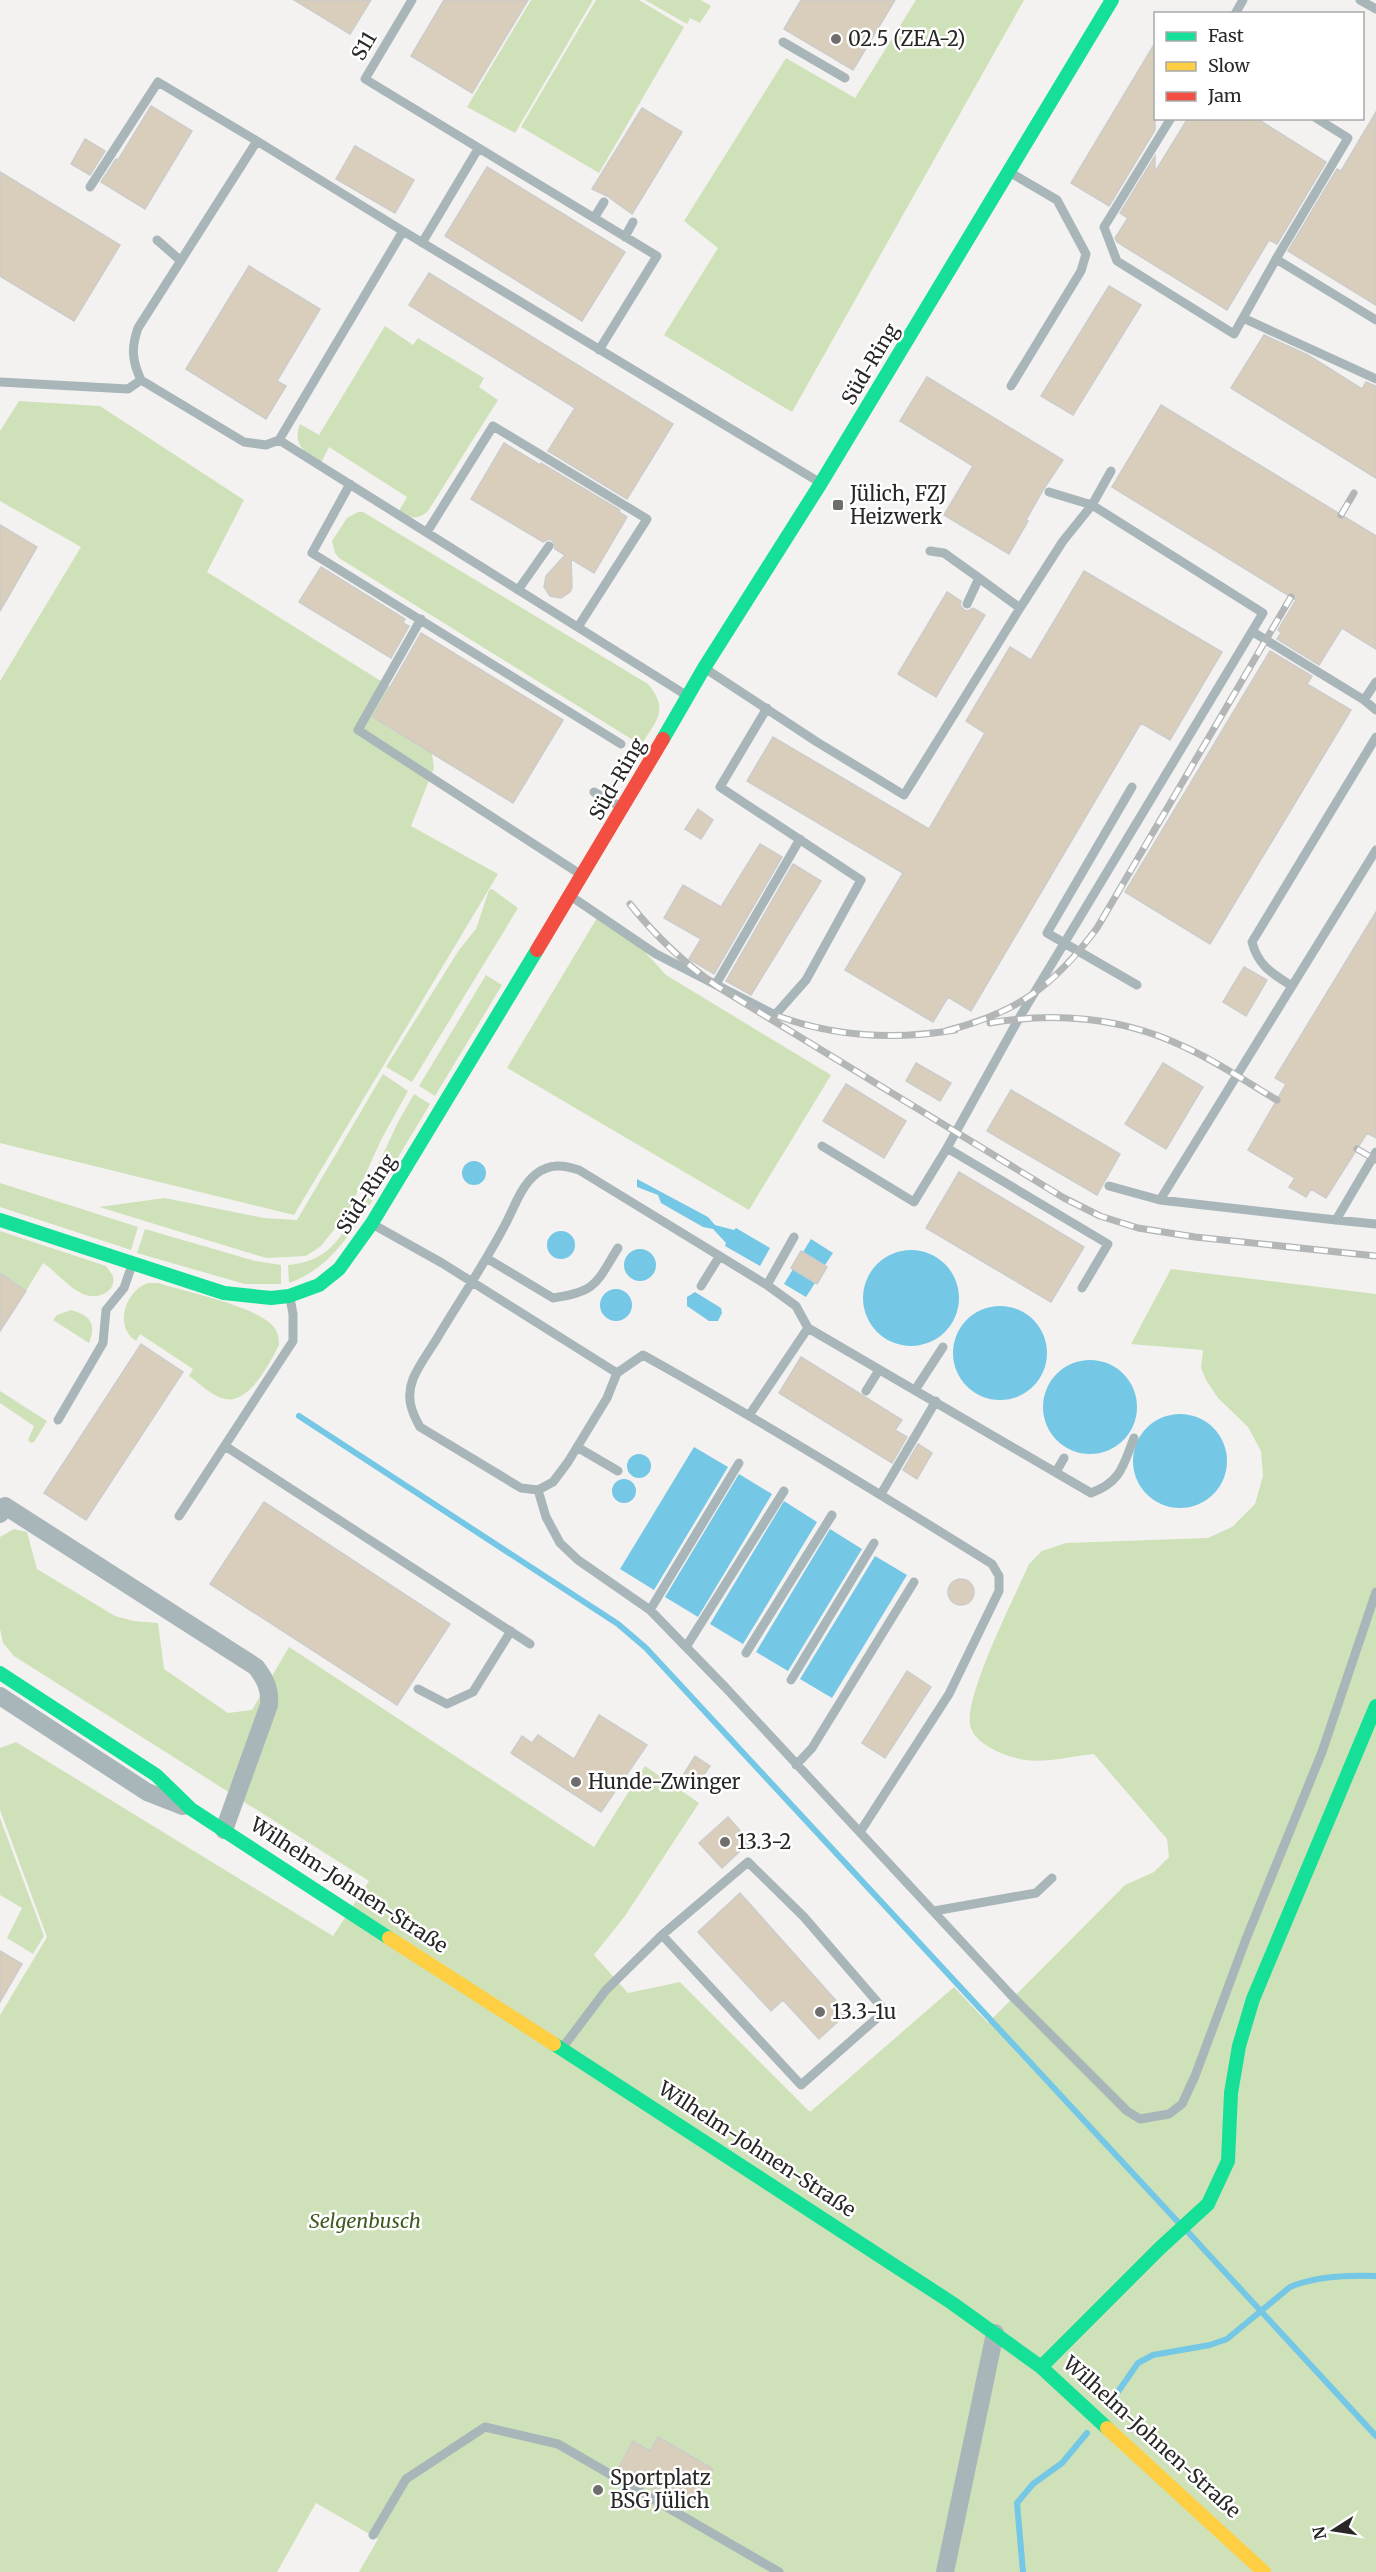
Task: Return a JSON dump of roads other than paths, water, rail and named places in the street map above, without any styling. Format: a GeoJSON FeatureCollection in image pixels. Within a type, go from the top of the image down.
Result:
{"type":"FeatureCollection","features":[{"type":"Feature","properties":{"kind":"street","name":"Süd-Ring"},"geometry":{"type":"LineString","coordinates":[[0,1220],[224,1293],[271,1298],[289,1296],[319,1286],[339,1269],[372,1223],[623,808],[704,668],[821,483],[1112,0]]}},
{"type":"Feature","properties":{"kind":"street"},"geometry":{"type":"LineString","coordinates":[[0,1514],[5,1506],[256,1667],[264,1677],[270,1690],[269,1705],[224,1830]]}},
{"type":"Feature","properties":{"kind":"street","name":"Wilhelm-Johnen-Straße"},"geometry":{"type":"LineString","coordinates":[[0,1673],[156,1775],[191,1809]]}},
{"type":"Feature","properties":{"kind":"street","name":"Wilhelm-Johnen-Straße"},"geometry":{"type":"LineString","coordinates":[[0,1695],[147,1792],[191,1809],[224,1830],[942,2296],[1041,2367],[1264,2572]]}},
{"type":"Feature","properties":{"kind":"street"},"geometry":{"type":"LineString","coordinates":[[1041,2367],[1203,2209],[1219,2184],[1228,2161],[1231,2092],[1239,2046],[1253,1999],[1376,1706]]}},
{"type":"Feature","properties":{"kind":"street"},"geometry":{"type":"LineString","coordinates":[[945,2572],[995,2333]]}},
{"type":"Feature","properties":{"kind":"lane","name":"S11"},"geometry":{"type":"LineString","coordinates":[[412,0],[366,80],[478,149]]}},
{"type":"Feature","properties":{"kind":"lane"},"geometry":{"type":"LineString","coordinates":[[1360,0],[1376,9]]}},
{"type":"Feature","properties":{"kind":"lane"},"geometry":{"type":"LineString","coordinates":[[783,42],[845,78]]}},
{"type":"Feature","properties":{"kind":"lane"},"geometry":{"type":"LineString","coordinates":[[90,187],[158,82],[821,483]]}},
{"type":"Feature","properties":{"kind":"lane"},"geometry":{"type":"LineString","coordinates":[[1170,120],[1104,227],[1117,261],[1234,334],[1348,138],[1319,120]]}},
{"type":"Feature","properties":{"kind":"lane"},"geometry":{"type":"LineString","coordinates":[[257,141],[138,328],[133,344],[133,363],[141,380],[244,442],[266,445],[279,440],[403,231]]}},
{"type":"Feature","properties":{"kind":"lane"},"geometry":{"type":"LineString","coordinates":[[422,243],[478,149],[657,256],[598,350]]}},
{"type":"Feature","properties":{"kind":"lane"},"geometry":{"type":"LineString","coordinates":[[1008,172],[1057,200],[1086,254],[1081,271],[1011,386]]}},
{"type":"Feature","properties":{"kind":"lane"},"geometry":{"type":"LineString","coordinates":[[594,218],[604,202]]}},
{"type":"Feature","properties":{"kind":"lane"},"geometry":{"type":"LineString","coordinates":[[625,237],[633,222]]}},
{"type":"Feature","properties":{"kind":"lane"},"geometry":{"type":"LineString","coordinates":[[157,240],[181,261]]}},
{"type":"Feature","properties":{"kind":"lane"},"geometry":{"type":"LineString","coordinates":[[1276,259],[1376,320]]}},
{"type":"Feature","properties":{"kind":"lane"},"geometry":{"type":"LineString","coordinates":[[1243,318],[1376,379]]}},
{"type":"Feature","properties":{"kind":"lane"},"geometry":{"type":"LineString","coordinates":[[0,382],[128,388],[141,380]]}},
{"type":"Feature","properties":{"kind":"lane"},"geometry":{"type":"LineString","coordinates":[[427,532],[492,426],[647,519],[578,627]]}},
{"type":"Feature","properties":{"kind":"lane"},"geometry":{"type":"LineString","coordinates":[[279,440],[688,696]]}},
{"type":"Feature","properties":{"kind":"lane"},"geometry":{"type":"LineString","coordinates":[[704,668],[904,795],[1062,541],[1092,505],[1112,471]]}},
{"type":"Feature","properties":{"kind":"lane"},"geometry":{"type":"LineString","coordinates":[[350,484],[312,553],[621,744]]}},
{"type":"Feature","properties":{"kind":"lane"},"geometry":{"type":"LineString","coordinates":[[822,1146],[914,1202],[1064,942],[1263,613],[1092,505],[1049,492]]}},
{"type":"Feature","properties":{"kind":"lane"},"geometry":{"type":"LineString","coordinates":[[518,590],[549,546]]}},
{"type":"Feature","properties":{"kind":"lane"},"geometry":{"type":"LineString","coordinates":[[930,551],[944,553],[1020,608]]}},
{"type":"Feature","properties":{"kind":"lane"},"geometry":{"type":"LineString","coordinates":[[967,604],[979,578]]}},
{"type":"Feature","properties":{"kind":"lane"},"geometry":{"type":"LineString","coordinates":[[421,619],[358,730],[582,876]]}},
{"type":"Feature","properties":{"kind":"lane"},"geometry":{"type":"LineString","coordinates":[[1253,632],[1364,700],[1376,710]]}},
{"type":"Feature","properties":{"kind":"lane"},"geometry":{"type":"LineString","coordinates":[[1364,700],[1376,682]]}},
{"type":"Feature","properties":{"kind":"lane"},"geometry":{"type":"LineString","coordinates":[[570,896],[656,954],[776,1015],[806,980],[861,880],[720,787],[767,708]]}},
{"type":"Feature","properties":{"kind":"lane"},"geometry":{"type":"LineString","coordinates":[[1292,986],[1265,969],[1255,954],[1252,942],[1376,736]]}},
{"type":"Feature","properties":{"kind":"lane"},"geometry":{"type":"LineString","coordinates":[[1132,787],[1047,933],[1137,985]]}},
{"type":"Feature","properties":{"kind":"lane"},"geometry":{"type":"LineString","coordinates":[[594,792],[623,808]]}},
{"type":"Feature","properties":{"kind":"lane"},"geometry":{"type":"LineString","coordinates":[[716,984],[800,839]]}},
{"type":"Feature","properties":{"kind":"lane"},"geometry":{"type":"LineString","coordinates":[[1160,1200],[1376,850]]}},
{"type":"Feature","properties":{"kind":"lane"},"geometry":{"type":"LineString","coordinates":[[947,1148],[1108,1244],[1082,1288]]}},
{"type":"Feature","properties":{"kind":"lane"},"geometry":{"type":"LineString","coordinates":[[1336,1220],[1376,1152]]}},
{"type":"Feature","properties":{"kind":"lane"},"geometry":{"type":"LineString","coordinates":[[860,1832],[949,1694],[999,1591],[999,1576],[992,1564],[881,1494],[750,1414],[643,1355],[617,1373],[607,1398],[577,1447],[553,1482],[538,1490],[521,1488],[431,1436],[420,1427],[411,1411],[410,1398],[413,1379],[488,1259],[525,1186],[536,1174],[549,1167],[564,1165],[579,1170],[767,1285],[796,1306],[808,1328],[1091,1493],[1107,1487],[1119,1476],[1134,1438]]}},
{"type":"Feature","properties":{"kind":"lane"},"geometry":{"type":"LineString","coordinates":[[1109,1186],[1160,1200],[1376,1224]]}},
{"type":"Feature","properties":{"kind":"lane"},"geometry":{"type":"LineString","coordinates":[[372,1223],[472,1282],[617,1373]]}},
{"type":"Feature","properties":{"kind":"lane"},"geometry":{"type":"LineString","coordinates":[[767,1285],[794,1237]]}},
{"type":"Feature","properties":{"kind":"lane"},"geometry":{"type":"LineString","coordinates":[[488,1259],[554,1298],[584,1293],[595,1283],[618,1248]]}},
{"type":"Feature","properties":{"kind":"lane"},"geometry":{"type":"LineString","coordinates":[[701,1286],[719,1257]]}},
{"type":"Feature","properties":{"kind":"lane"},"geometry":{"type":"LineString","coordinates":[[58,1420],[103,1343],[106,1310],[124,1288],[133,1262]]}},
{"type":"Feature","properties":{"kind":"lane"},"geometry":{"type":"LineString","coordinates":[[179,1516],[293,1341],[293,1314],[289,1296]]}},
{"type":"Feature","properties":{"kind":"lane"},"geometry":{"type":"LineString","coordinates":[[750,1414],[808,1328]]}},
{"type":"Feature","properties":{"kind":"lane"},"geometry":{"type":"LineString","coordinates":[[915,1390],[943,1347]]}},
{"type":"Feature","properties":{"kind":"lane"},"geometry":{"type":"LineString","coordinates":[[866,1391],[879,1370]]}},
{"type":"Feature","properties":{"kind":"lane"},"geometry":{"type":"LineString","coordinates":[[881,1494],[936,1401]]}},
{"type":"Feature","properties":{"kind":"lane"},"geometry":{"type":"LineString","coordinates":[[225,1446],[530,1644]]}},
{"type":"Feature","properties":{"kind":"lane"},"geometry":{"type":"LineString","coordinates":[[577,1447],[618,1471]]}},
{"type":"Feature","properties":{"kind":"lane"},"geometry":{"type":"LineString","coordinates":[[1056,1472],[1064,1458]]}},
{"type":"Feature","properties":{"kind":"lane"},"geometry":{"type":"LineString","coordinates":[[650,1610],[740,1463]]}},
{"type":"Feature","properties":{"kind":"lane"},"geometry":{"type":"LineString","coordinates":[[538,1490],[546,1517],[560,1543],[578,1560],[650,1610],[1011,1995],[1127,2111],[1140,2119],[1169,2114],[1182,2104],[1195,2076],[1246,1939],[1322,1752],[1376,1592]]}},
{"type":"Feature","properties":{"kind":"lane"},"geometry":{"type":"LineString","coordinates":[[686,1647],[784,1491]]}},
{"type":"Feature","properties":{"kind":"lane"},"geometry":{"type":"LineString","coordinates":[[746,1653],[832,1515]]}},
{"type":"Feature","properties":{"kind":"lane"},"geometry":{"type":"LineString","coordinates":[[791,1680],[874,1543]]}},
{"type":"Feature","properties":{"kind":"lane"},"geometry":{"type":"LineString","coordinates":[[796,1765],[812,1748],[914,1582]]}},
{"type":"Feature","properties":{"kind":"lane"},"geometry":{"type":"LineString","coordinates":[[418,1689],[447,1704],[473,1692],[511,1631]]}},
{"type":"Feature","properties":{"kind":"lane"},"geometry":{"type":"LineString","coordinates":[[561,2049],[606,1990],[663,1935],[748,1862],[804,1917],[885,2011],[801,2085],[663,1935]]}},
{"type":"Feature","properties":{"kind":"lane"},"geometry":{"type":"LineString","coordinates":[[934,1911],[1036,1893],[1052,1878]]}},
{"type":"Feature","properties":{"kind":"lane"},"geometry":{"type":"LineString","coordinates":[[373,2535],[406,2479],[485,2427],[558,2444],[779,2572]]}},
{"type":"Feature","properties":{"kind":"water"},"geometry":{"type":"Polygon","coordinates":[[[474,1161],[479,1162],[485,1168],[485,1178],[479,1184],[474,1185],[469,1184],[463,1178],[462,1173],[463,1168],[469,1162],[474,1161]]]}},
{"type":"Feature","properties":{"kind":"water"},"geometry":{"type":"Polygon","coordinates":[[[637,1179],[708,1217],[715,1225],[734,1230],[736,1228],[770,1248],[760,1266],[725,1246],[726,1243],[713,1229],[703,1227],[661,1203],[658,1195],[637,1187],[637,1179]]]}},
{"type":"Feature","properties":{"kind":"water"},"geometry":{"type":"Polygon","coordinates":[[[561,1231],[571,1235],[575,1245],[571,1255],[561,1259],[551,1255],[547,1245],[551,1235],[561,1231]]]}},
{"type":"Feature","properties":{"kind":"water"},"geometry":{"type":"Polygon","coordinates":[[[811,1239],[833,1253],[825,1265],[803,1252],[811,1239]]]}},
{"type":"Feature","properties":{"kind":"water"},"geometry":{"type":"Polygon","coordinates":[[[640,1249],[651,1254],[656,1265],[651,1276],[640,1281],[629,1276],[624,1265],[629,1254],[640,1249]]]}},
{"type":"Feature","properties":{"kind":"water"},"geometry":{"type":"Polygon","coordinates":[[[911,1250],[929,1254],[945,1264],[955,1280],[959,1298],[955,1316],[945,1332],[929,1342],[911,1346],[893,1342],[877,1332],[867,1316],[863,1298],[867,1280],[877,1264],[893,1254],[911,1250]]]}},
{"type":"Feature","properties":{"kind":"water"},"geometry":{"type":"Polygon","coordinates":[[[793,1269],[815,1283],[806,1297],[784,1284],[793,1269]]]}},
{"type":"Feature","properties":{"kind":"water"},"geometry":{"type":"Polygon","coordinates":[[[616,1289],[627,1294],[632,1305],[627,1316],[616,1321],[605,1316],[600,1305],[605,1294],[616,1289]]]}},
{"type":"Feature","properties":{"kind":"water"},"geometry":{"type":"Polygon","coordinates":[[[695,1292],[721,1308],[722,1313],[718,1321],[709,1321],[687,1306],[687,1297],[695,1292]]]}},
{"type":"Feature","properties":{"kind":"water"},"geometry":{"type":"Polygon","coordinates":[[[1000,1306],[1018,1309],[1033,1320],[1044,1335],[1047,1353],[1044,1371],[1033,1386],[1018,1397],[1000,1400],[982,1397],[967,1386],[956,1371],[953,1353],[956,1335],[967,1320],[982,1309],[1000,1306]]]}},
{"type":"Feature","properties":{"kind":"water"},"geometry":{"type":"Polygon","coordinates":[[[1090,1360],[1108,1363],[1123,1374],[1134,1389],[1137,1407],[1134,1425],[1123,1440],[1108,1451],[1090,1454],[1072,1451],[1057,1440],[1046,1425],[1043,1407],[1046,1389],[1057,1374],[1072,1363],[1090,1360]]]}},
{"type":"Feature","properties":{"kind":"water"},"geometry":{"type":"Polygon","coordinates":[[[1180,1414],[1198,1418],[1213,1428],[1223,1443],[1227,1461],[1223,1479],[1213,1494],[1198,1504],[1180,1508],[1162,1504],[1147,1494],[1137,1479],[1133,1461],[1137,1443],[1147,1428],[1162,1418],[1180,1414]]]}},
{"type":"Feature","properties":{"kind":"water"},"geometry":{"type":"Polygon","coordinates":[[[694,1447],[728,1467],[654,1590],[620,1569],[694,1447]]]}},
{"type":"Feature","properties":{"kind":"water"},"geometry":{"type":"Polygon","coordinates":[[[639,1454],[647,1458],[651,1466],[647,1474],[639,1478],[631,1474],[627,1466],[631,1458],[639,1454]]]}},
{"type":"Feature","properties":{"kind":"water"},"geometry":{"type":"Polygon","coordinates":[[[739,1474],[772,1494],[698,1617],[665,1597],[739,1474]]]}},
{"type":"Feature","properties":{"kind":"water"},"geometry":{"type":"Polygon","coordinates":[[[624,1479],[632,1483],[636,1491],[632,1499],[624,1503],[616,1499],[612,1491],[616,1483],[624,1479]]]}},
{"type":"Feature","properties":{"kind":"water"},"geometry":{"type":"Polygon","coordinates":[[[784,1501],[817,1522],[743,1644],[710,1624],[784,1501]]]}},
{"type":"Feature","properties":{"kind":"water"},"geometry":{"type":"Polygon","coordinates":[[[830,1529],[862,1549],[788,1671],[756,1652],[830,1529]]]}},
{"type":"Feature","properties":{"kind":"water"},"geometry":{"type":"Polygon","coordinates":[[[875,1556],[907,1575],[832,1698],[800,1679],[875,1556]]]}},
{"type":"Feature","properties":{"kind":"waterway"},"geometry":{"type":"LineString","coordinates":[[299,1416],[618,1624],[646,1648],[1178,2222]]}},
{"type":"Feature","properties":{"kind":"waterway"},"geometry":{"type":"LineString","coordinates":[[1187,2231],[1376,2436]]}},
{"type":"Feature","properties":{"kind":"waterway"},"geometry":{"type":"LineString","coordinates":[[1113,2399],[1138,2363],[1153,2355],[1210,2345],[1227,2339],[1290,2287],[1310,2280],[1332,2277],[1376,2276]]}},
{"type":"Feature","properties":{"kind":"waterway"},"geometry":{"type":"LineString","coordinates":[[1023,2572],[1017,2503],[1033,2484],[1062,2463],[1087,2433]]}},
{"type":"Feature","properties":{"kind":"railway"},"geometry":{"type":"LineString","coordinates":[[1341,515],[1354,493]]}},
{"type":"Feature","properties":{"kind":"railway"},"geometry":{"type":"LineString","coordinates":[[946,1031],[971,1024],[1014,1006],[1049,982],[1081,949],[1097,928],[1291,597]]}},
{"type":"Feature","properties":{"kind":"railway"},"geometry":{"type":"LineString","coordinates":[[630,904],[671,949],[718,987],[1064,1198],[1100,1216],[1138,1228],[1195,1237],[1376,1256]]}},
{"type":"Feature","properties":{"kind":"railway"},"geometry":{"type":"LineString","coordinates":[[778,1016],[821,1028],[865,1035],[910,1035],[955,1030]]}},
{"type":"Feature","properties":{"kind":"railway"},"geometry":{"type":"LineString","coordinates":[[990,1023],[1062,1018],[1086,1019],[1133,1028],[1191,1050],[1277,1100]]}},
{"type":"Feature","properties":{"kind":"railway"},"geometry":{"type":"LineString","coordinates":[[1357,1149],[1376,1160]]}},
{"type":"Feature","properties":{"kind":"place","name":"02.5 (ZEA-2)"},"geometry":{"type":"Point","coordinates":[836,39]}},
{"type":"Feature","properties":{"kind":"place","name":"Jülich, FZJ Heizwerk"},"geometry":{"type":"Point","coordinates":[838,505]}},
{"type":"Feature","properties":{"kind":"place","name":"Hunde-Zwinger"},"geometry":{"type":"Point","coordinates":[576,1782]}},
{"type":"Feature","properties":{"kind":"place","name":"13.3-2"},"geometry":{"type":"Point","coordinates":[725,1842]}},
{"type":"Feature","properties":{"kind":"place","name":"13.3-1u"},"geometry":{"type":"Point","coordinates":[820,2012]}},
{"type":"Feature","properties":{"kind":"place","name":"Sportplatz BSG Jülich"},"geometry":{"type":"Point","coordinates":[598,2490]}},
{"type":"Feature","properties":{"kind":"park label","name":"Selgenbusch"},"geometry":{"type":"Point","coordinates":[365,2221]}}]}
